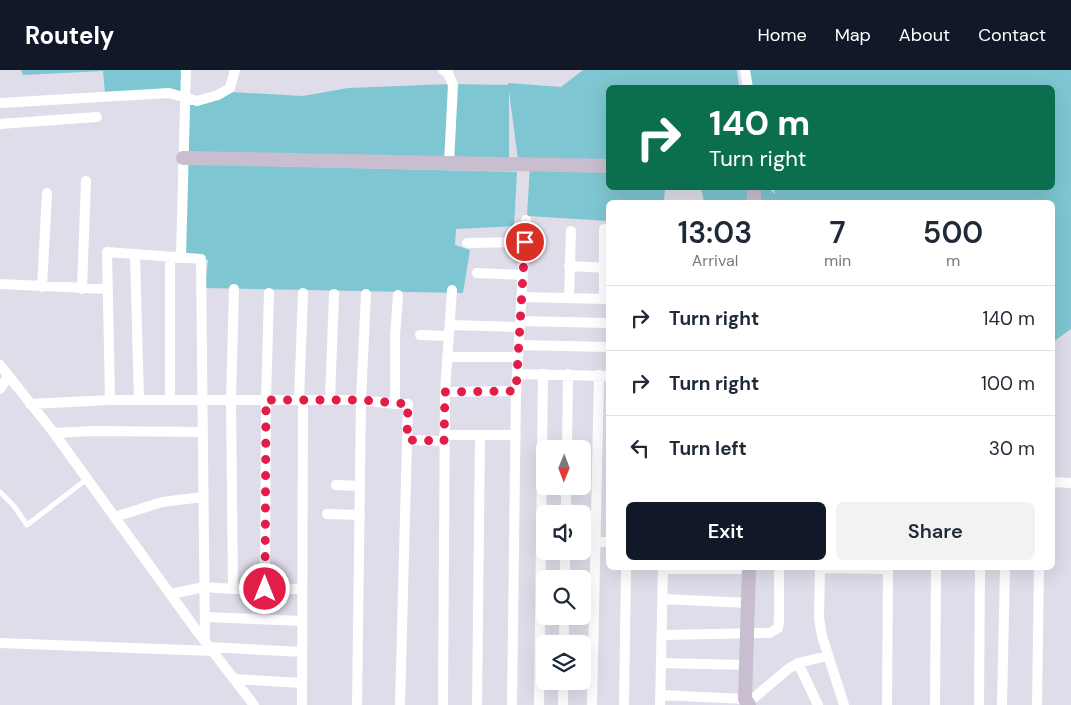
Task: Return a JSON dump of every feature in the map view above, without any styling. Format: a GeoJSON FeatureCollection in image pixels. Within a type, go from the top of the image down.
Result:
{"type":"FeatureCollection","features":[{"type":"Feature","properties":{"kind":"street"},"geometry":{"type":"LineString","coordinates":[[170,400],[186,70]]}},
{"type":"Feature","properties":{"kind":"street"},"geometry":{"type":"LineString","coordinates":[[0,103],[168,93],[197,101],[230,88],[235,70]]}},
{"type":"Feature","properties":{"kind":"street"},"geometry":{"type":"LineString","coordinates":[[443,70],[448,73],[453,85],[450,163]]}},
{"type":"Feature","properties":{"kind":"street"},"geometry":{"type":"LineString","coordinates":[[745,70],[748,85]]}},
{"type":"Feature","properties":{"kind":"street"},"geometry":{"type":"LineString","coordinates":[[0,124],[97,116]]}},
{"type":"Feature","properties":{"kind":"street"},"geometry":{"type":"LineString","coordinates":[[183,158],[606,166]]}},
{"type":"Feature","properties":{"kind":"street"},"geometry":{"type":"LineString","coordinates":[[82,289],[86,181]]}},
{"type":"Feature","properties":{"kind":"street"},"geometry":{"type":"LineString","coordinates":[[42,287],[47,193]]}},
{"type":"Feature","properties":{"kind":"street"},"geometry":{"type":"LineString","coordinates":[[512,705],[516,391],[526,220]]}},
{"type":"Feature","properties":{"kind":"street"},"geometry":{"type":"LineString","coordinates":[[522,298],[606,299],[604,229]]}},
{"type":"Feature","properties":{"kind":"street"},"geometry":{"type":"LineString","coordinates":[[569,298],[571,231]]}},
{"type":"Feature","properties":{"kind":"street"},"geometry":{"type":"LineString","coordinates":[[467,243],[525,242]]}},
{"type":"Feature","properties":{"kind":"street"},"geometry":{"type":"LineString","coordinates":[[110,400],[107,252],[201,259],[204,587],[205,617],[209,646]]}},
{"type":"Feature","properties":{"kind":"street"},"geometry":{"type":"LineString","coordinates":[[135,254],[139,400]]}},
{"type":"Feature","properties":{"kind":"street"},"geometry":{"type":"LineString","coordinates":[[570,266],[606,267]]}},
{"type":"Feature","properties":{"kind":"street"},"geometry":{"type":"LineString","coordinates":[[477,274],[523,275]]}},
{"type":"Feature","properties":{"kind":"street"},"geometry":{"type":"LineString","coordinates":[[0,284],[108,289]]}},
{"type":"Feature","properties":{"kind":"street"},"geometry":{"type":"LineString","coordinates":[[233,589],[231,400],[234,289]]}},
{"type":"Feature","properties":{"kind":"street"},"geometry":{"type":"LineString","coordinates":[[443,705],[444,438],[452,290]]}},
{"type":"Feature","properties":{"kind":"street"},"geometry":{"type":"LineString","coordinates":[[265,589],[266,400],[269,293]]}},
{"type":"Feature","properties":{"kind":"street"},"geometry":{"type":"LineString","coordinates":[[302,705],[301,400],[303,293]]}},
{"type":"Feature","properties":{"kind":"street"},"geometry":{"type":"LineString","coordinates":[[330,400],[334,294]]}},
{"type":"Feature","properties":{"kind":"street"},"geometry":{"type":"LineString","coordinates":[[357,705],[360,486],[366,294]]}},
{"type":"Feature","properties":{"kind":"street"},"geometry":{"type":"LineString","coordinates":[[396,404],[395,336],[398,296]]}},
{"type":"Feature","properties":{"kind":"street"},"geometry":{"type":"LineString","coordinates":[[420,335],[520,324],[606,324]]}},
{"type":"Feature","properties":{"kind":"street"},"geometry":{"type":"LineString","coordinates":[[519,345],[606,347]]}},
{"type":"Feature","properties":{"kind":"street"},"geometry":{"type":"LineString","coordinates":[[447,357],[518,357]]}},
{"type":"Feature","properties":{"kind":"street"},"geometry":{"type":"LineString","coordinates":[[0,364],[54,433],[254,705]]}},
{"type":"Feature","properties":{"kind":"street"},"geometry":{"type":"LineString","coordinates":[[517,374],[604,375],[596,542],[592,705]]}},
{"type":"Feature","properties":{"kind":"street"},"geometry":{"type":"LineString","coordinates":[[539,705],[543,374]]}},
{"type":"Feature","properties":{"kind":"street"},"geometry":{"type":"LineString","coordinates":[[567,440],[568,374]]}},
{"type":"Feature","properties":{"kind":"street"},"geometry":{"type":"LineString","coordinates":[[0,388],[8,376]]}},
{"type":"Feature","properties":{"kind":"street"},"geometry":{"type":"LineString","coordinates":[[445,392],[516,391]]}},
{"type":"Feature","properties":{"kind":"street"},"geometry":{"type":"LineString","coordinates":[[30,404],[110,400],[362,400],[408,404],[400,705]]}},
{"type":"Feature","properties":{"kind":"street"},"geometry":{"type":"LineString","coordinates":[[54,433],[203,432]]}},
{"type":"Feature","properties":{"kind":"street"},"geometry":{"type":"LineString","coordinates":[[407,440],[480,435],[516,435]]}},
{"type":"Feature","properties":{"kind":"street"},"geometry":{"type":"LineString","coordinates":[[477,705],[480,435]]}},
{"type":"Feature","properties":{"kind":"street"},"geometry":{"type":"LineString","coordinates":[[1055,482],[1071,483]]}},
{"type":"Feature","properties":{"kind":"street"},"geometry":{"type":"LineString","coordinates":[[336,485],[360,486]]}},
{"type":"Feature","properties":{"kind":"street"},"geometry":{"type":"LineString","coordinates":[[115,516],[162,502],[204,497]]}},
{"type":"Feature","properties":{"kind":"street"},"geometry":{"type":"LineString","coordinates":[[327,514],[360,515]]}},
{"type":"Feature","properties":{"kind":"street"},"geometry":{"type":"LineString","coordinates":[[591,542],[606,542]]}},
{"type":"Feature","properties":{"kind":"street"},"geometry":{"type":"LineString","coordinates":[[624,705],[626,570]]}},
{"type":"Feature","properties":{"kind":"street"},"geometry":{"type":"LineString","coordinates":[[663,570],[660,700],[747,702],[778,676],[798,663],[827,656]]}},
{"type":"Feature","properties":{"kind":"street"},"geometry":{"type":"LineString","coordinates":[[747,702],[746,665],[749,570]]}},
{"type":"Feature","properties":{"kind":"street"},"geometry":{"type":"LineString","coordinates":[[662,635],[770,633],[778,628],[779,570]]}},
{"type":"Feature","properties":{"kind":"street"},"geometry":{"type":"LineString","coordinates":[[820,570],[819,618],[827,656],[844,705]]}},
{"type":"Feature","properties":{"kind":"street"},"geometry":{"type":"LineString","coordinates":[[887,705],[888,570]]}},
{"type":"Feature","properties":{"kind":"street"},"geometry":{"type":"LineString","coordinates":[[935,705],[936,570]]}},
{"type":"Feature","properties":{"kind":"street"},"geometry":{"type":"LineString","coordinates":[[979,705],[980,570]]}},
{"type":"Feature","properties":{"kind":"street"},"geometry":{"type":"LineString","coordinates":[[1002,705],[1005,570]]}},
{"type":"Feature","properties":{"kind":"street"},"geometry":{"type":"LineString","coordinates":[[1037,705],[1039,570]]}},
{"type":"Feature","properties":{"kind":"street"},"geometry":{"type":"LineString","coordinates":[[171,594],[204,587],[302,589]]}},
{"type":"Feature","properties":{"kind":"street"},"geometry":{"type":"LineString","coordinates":[[662,598],[748,603]]}},
{"type":"Feature","properties":{"kind":"street"},"geometry":{"type":"LineString","coordinates":[[205,617],[302,621]]}},
{"type":"Feature","properties":{"kind":"street"},"geometry":{"type":"LineString","coordinates":[[0,643],[209,646],[302,652]]}},
{"type":"Feature","properties":{"kind":"street"},"geometry":{"type":"LineString","coordinates":[[661,663],[746,665]]}},
{"type":"Feature","properties":{"kind":"street"},"geometry":{"type":"LineString","coordinates":[[798,663],[818,705]]}},
{"type":"Feature","properties":{"kind":"street"},"geometry":{"type":"LineString","coordinates":[[235,679],[302,683]]}},
{"type":"Feature","properties":{"kind":"street"},"geometry":{"type":"LineString","coordinates":[[563,690],[563,705]]}},
{"type":"Feature","properties":{"kind":"lane"},"geometry":{"type":"LineString","coordinates":[[0,492],[14,506],[27,525],[88,479]]}},
{"type":"Feature","properties":{"kind":"water"},"geometry":{"type":"Polygon","coordinates":[[[21,70],[184,70],[184,93],[105,93],[103,71],[23,75],[21,70]]]}},
{"type":"Feature","properties":{"kind":"water"},"geometry":{"type":"Polygon","coordinates":[[[583,70],[737,70],[739,85],[606,85],[606,166],[518,160],[509,91],[509,160],[263,155],[184,151],[190,105],[231,92],[303,96],[348,88],[451,84],[508,85],[508,83],[561,87],[583,70]]]}},
{"type":"Feature","properties":{"kind":"water"},"geometry":{"type":"Polygon","coordinates":[[[747,70],[1071,70],[1071,329],[1055,341],[1055,200],[759,200],[759,190],[770,190],[775,194],[774,190],[1055,190],[1055,85],[751,85],[747,70]]]}},
{"type":"Feature","properties":{"kind":"water"},"geometry":{"type":"Polygon","coordinates":[[[182,164],[517,172],[514,226],[456,229],[455,245],[470,250],[463,293],[205,288],[208,260],[179,255],[182,164]]]}},
{"type":"Feature","properties":{"kind":"water"},"geometry":{"type":"Polygon","coordinates":[[[530,166],[606,171],[606,190],[665,190],[664,200],[606,200],[606,221],[527,216],[530,166]]]}},
{"type":"Feature","properties":{"kind":"water"},"geometry":{"type":"Polygon","coordinates":[[[701,190],[750,190],[751,200],[704,200],[701,190]]]}},
{"type":"Feature","properties":{"kind":"route"},"geometry":{"type":"LineString","coordinates":[[265,589],[266,400],[362,400],[408,404],[407,440],[444,441],[445,392],[516,391],[525,242]]}}]}
